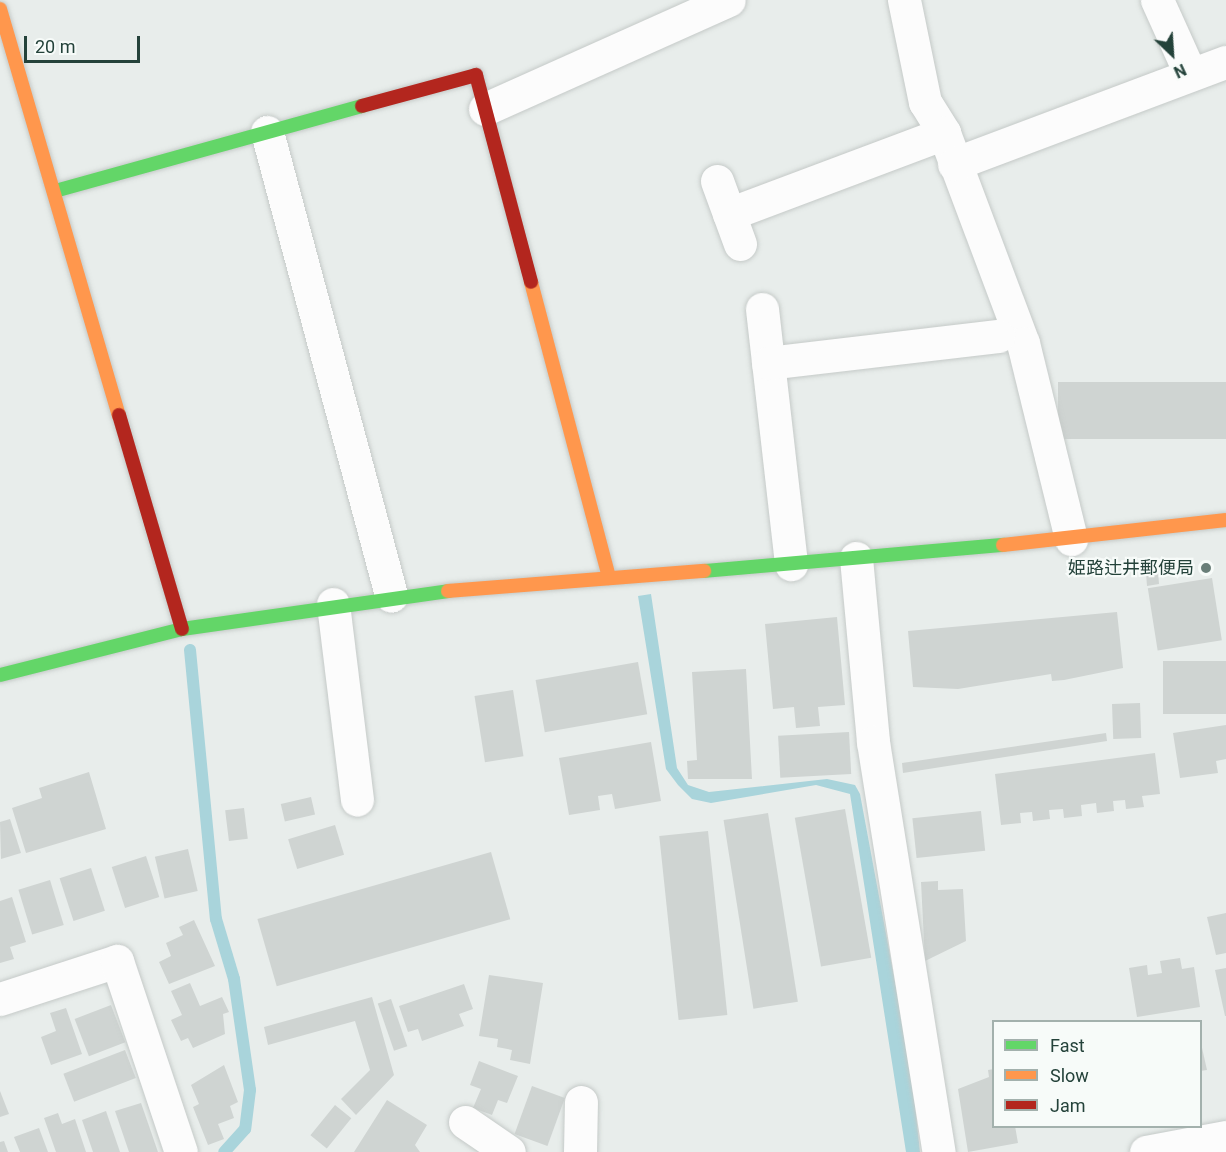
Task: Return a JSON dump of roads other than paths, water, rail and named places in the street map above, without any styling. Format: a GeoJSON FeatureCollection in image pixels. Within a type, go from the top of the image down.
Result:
{"type":"FeatureCollection","features":[{"type":"Feature","properties":{"kind":"street"},"geometry":{"type":"LineString","coordinates":[[485,109],[729,0]]}},
{"type":"Feature","properties":{"kind":"street"},"geometry":{"type":"LineString","coordinates":[[904,0],[926,102],[944,133],[1023,343],[1071,539]]}},
{"type":"Feature","properties":{"kind":"street"},"geometry":{"type":"LineString","coordinates":[[1157,0],[1190,73]]}},
{"type":"Feature","properties":{"kind":"street"},"geometry":{"type":"LineString","coordinates":[[0,9],[182,629]]}},
{"type":"Feature","properties":{"kind":"street"},"geometry":{"type":"LineString","coordinates":[[954,164],[1190,73],[1226,62]]}},
{"type":"Feature","properties":{"kind":"street"},"geometry":{"type":"LineString","coordinates":[[55,190],[476,75],[609,578]]}},
{"type":"Feature","properties":{"kind":"street"},"geometry":{"type":"LineString","coordinates":[[267,132],[391,596]]}},
{"type":"Feature","properties":{"kind":"street"},"geometry":{"type":"LineString","coordinates":[[729,214],[944,133]]}},
{"type":"Feature","properties":{"kind":"street"},"geometry":{"type":"LineString","coordinates":[[717,181],[740,244]]}},
{"type":"Feature","properties":{"kind":"street"},"geometry":{"type":"LineString","coordinates":[[762,309],[791,564]]}},
{"type":"Feature","properties":{"kind":"street"},"geometry":{"type":"LineString","coordinates":[[768,363],[998,336]]}},
{"type":"Feature","properties":{"kind":"street"},"geometry":{"type":"LineString","coordinates":[[0,675],[182,629],[391,596],[1071,539],[1226,520]]}},
{"type":"Feature","properties":{"kind":"street"},"geometry":{"type":"LineString","coordinates":[[856,558],[874,753],[939,1152]]}},
{"type":"Feature","properties":{"kind":"street"},"geometry":{"type":"LineString","coordinates":[[333,604],[357,800]]}},
{"type":"Feature","properties":{"kind":"street"},"geometry":{"type":"LineString","coordinates":[[0,999],[117,961],[181,1152]]}},
{"type":"Feature","properties":{"kind":"street"},"geometry":{"type":"LineString","coordinates":[[580,1152],[581,1102]]}},
{"type":"Feature","properties":{"kind":"street"},"geometry":{"type":"LineString","coordinates":[[465,1122],[509,1152]]}},
{"type":"Feature","properties":{"kind":"street"},"geometry":{"type":"LineString","coordinates":[[1146,1152],[1226,1137]]}},
{"type":"Feature","properties":{"kind":"water"},"geometry":{"type":"Polygon","coordinates":[[[651,594],[677,768],[688,785],[709,792],[827,779],[855,785],[860,794],[911,1068],[920,1152],[906,1152],[850,794],[816,785],[711,803],[692,799],[678,785],[666,769],[638,596],[651,594]]]}},
{"type":"Feature","properties":{"kind":"waterway"},"geometry":{"type":"LineString","coordinates":[[190,650],[216,919],[234,979],[250,1090],[245,1129],[224,1152]]}},
{"type":"Feature","properties":{"kind":"place","name":"姫路辻井郵便局"},"geometry":{"type":"Point","coordinates":[1206,568]}}]}
